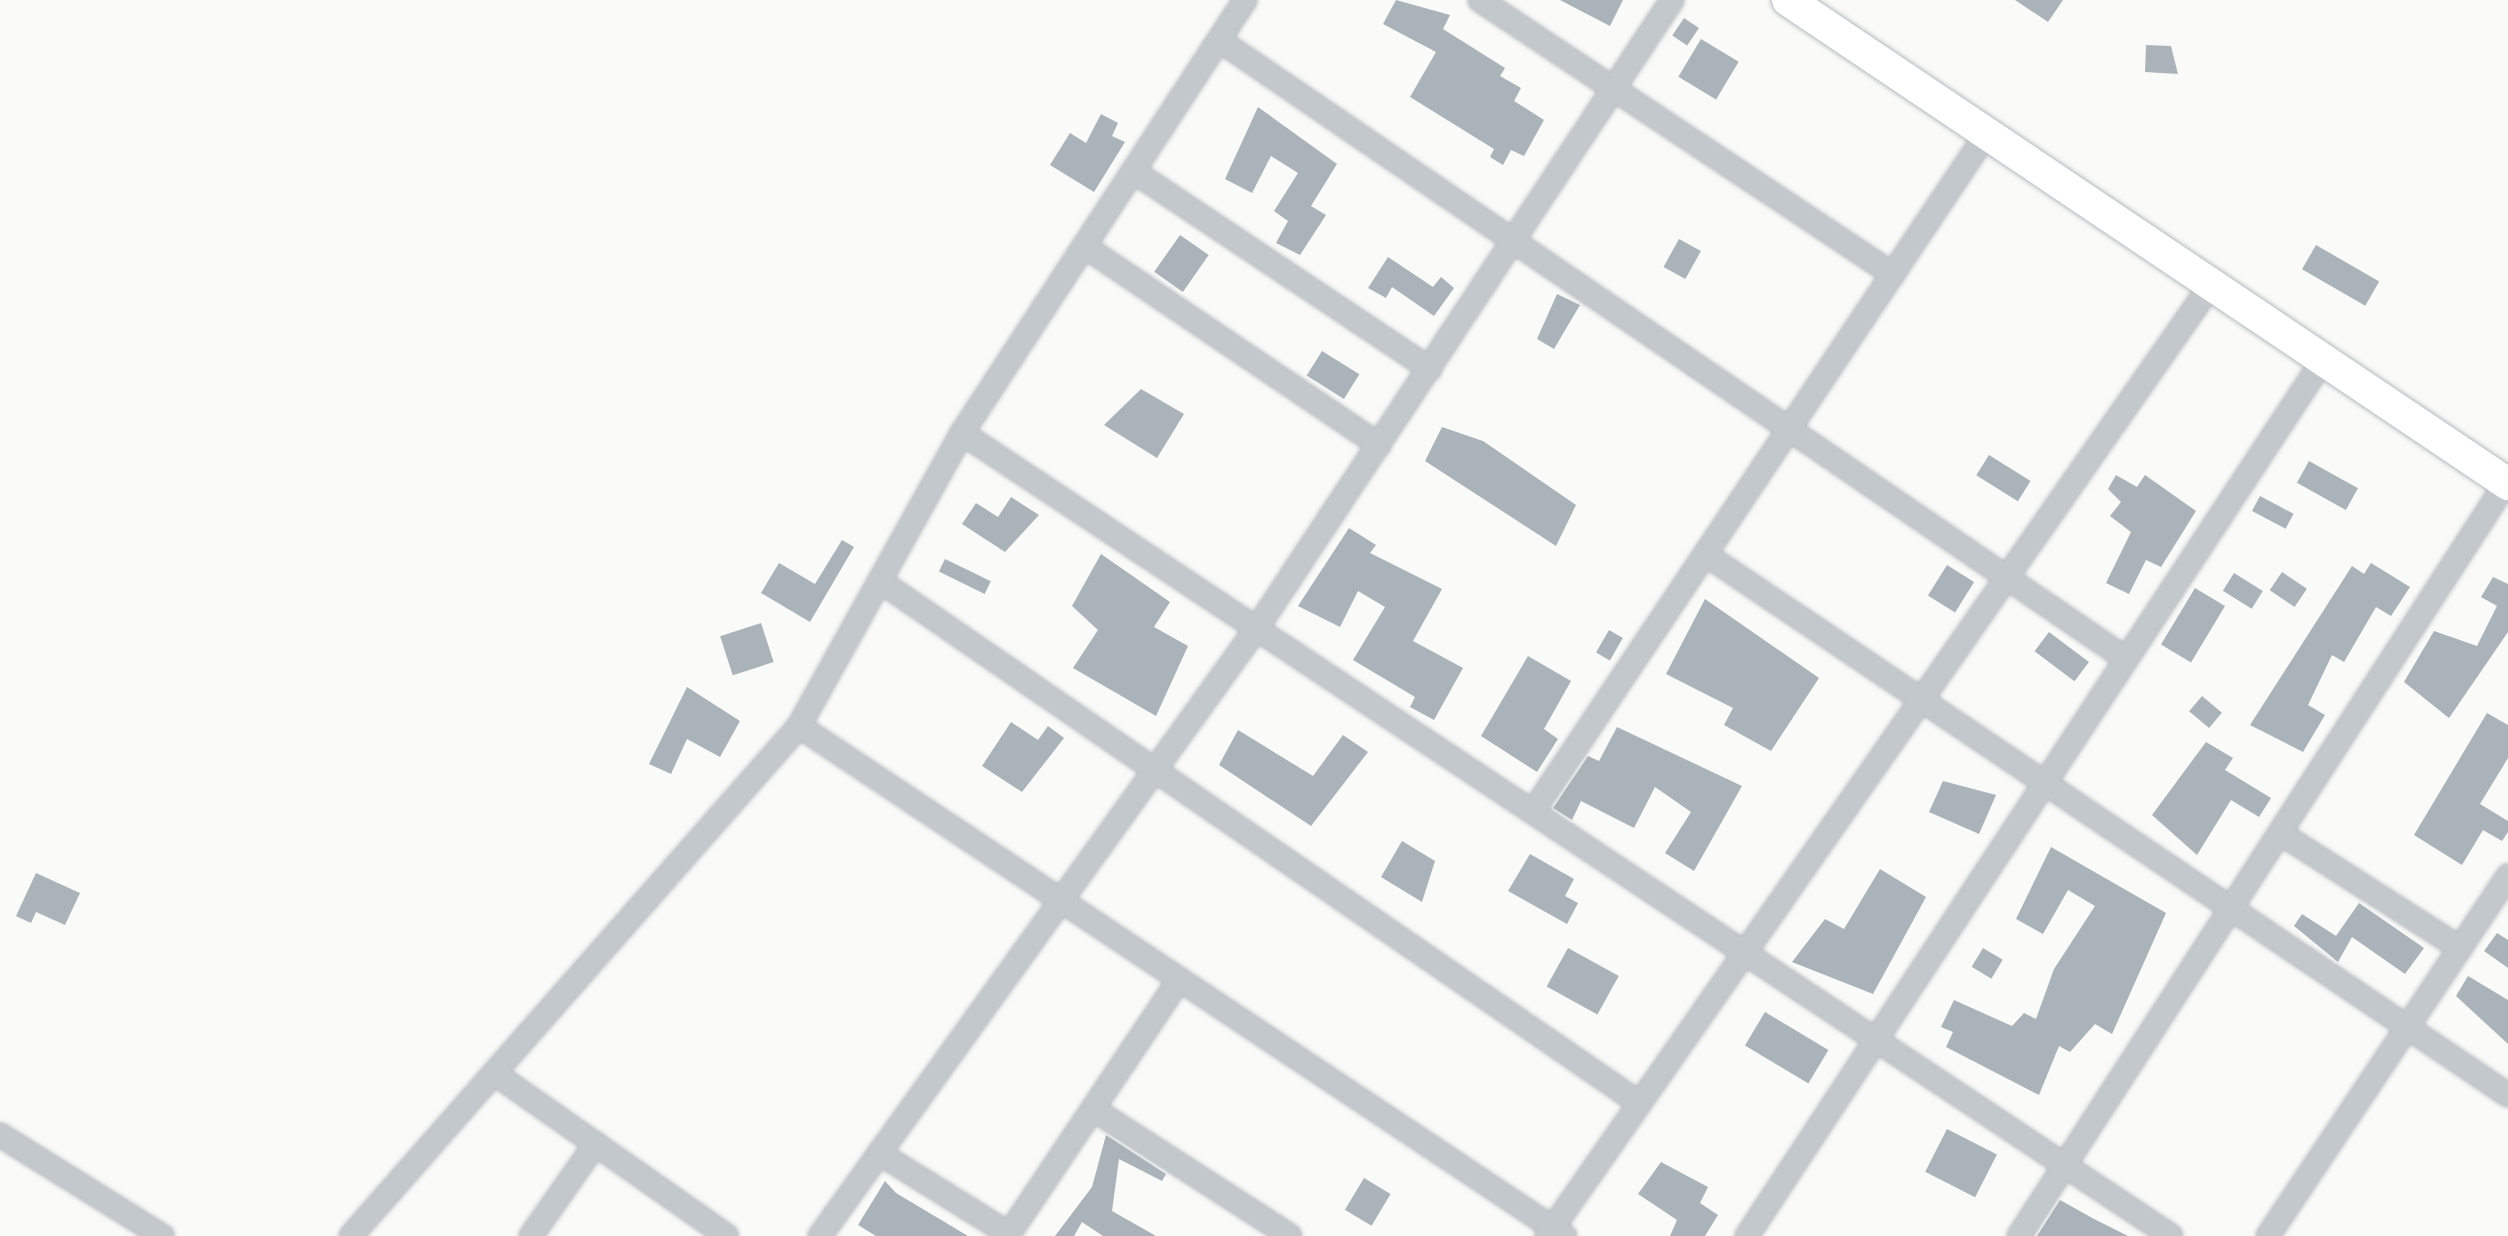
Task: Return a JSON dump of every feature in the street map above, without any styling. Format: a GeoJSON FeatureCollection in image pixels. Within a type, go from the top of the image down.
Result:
{"type":"FeatureCollection","features":[{"type":"Feature","properties":{"kind":"main road"},"geometry":{"type":"LineString","coordinates":[[1788,0],[1985,136],[2507,483]]}},
{"type":"Feature","properties":{"kind":"street"},"geometry":{"type":"LineString","coordinates":[[351,1236],[798,726],[962,434],[1245,0]]}},
{"type":"Feature","properties":{"kind":"street"},"geometry":{"type":"LineString","coordinates":[[1480,0],[1892,274]]}},
{"type":"Feature","properties":{"kind":"street"},"geometry":{"type":"LineString","coordinates":[[820,1236],[1259,625],[1672,0]]}},
{"type":"Feature","properties":{"kind":"street"},"geometry":{"type":"LineString","coordinates":[[1219,40],[1518,237],[2126,659]]}},
{"type":"Feature","properties":{"kind":"street"},"geometry":{"type":"LineString","coordinates":[[1534,810],[1985,136]]}},
{"type":"Feature","properties":{"kind":"street"},"geometry":{"type":"LineString","coordinates":[[1133,171],[1430,369]]}},
{"type":"Feature","properties":{"kind":"street"},"geometry":{"type":"LineString","coordinates":[[1084,246],[1379,445]]}},
{"type":"Feature","properties":{"kind":"street"},"geometry":{"type":"LineString","coordinates":[[798,726],[1555,1233],[1638,1104],[2210,286]]}},
{"type":"Feature","properties":{"kind":"street"},"geometry":{"type":"LineString","coordinates":[[1747,1236],[2323,360]]}},
{"type":"Feature","properties":{"kind":"street"},"geometry":{"type":"LineString","coordinates":[[962,434],[1259,625],[2170,1236]]}},
{"type":"Feature","properties":{"kind":"street"},"geometry":{"type":"LineString","coordinates":[[2019,1236],[2507,483]]}},
{"type":"Feature","properties":{"kind":"street"},"geometry":{"type":"LineString","coordinates":[[1705,554],[2508,1095]]}},
{"type":"Feature","properties":{"kind":"street"},"geometry":{"type":"LineString","coordinates":[[880,581],[1638,1104]]}},
{"type":"Feature","properties":{"kind":"street"},"geometry":{"type":"LineString","coordinates":[[2280,832],[2460,948]]}},
{"type":"Feature","properties":{"kind":"street"},"geometry":{"type":"LineString","coordinates":[[2268,1236],[2507,879]]}},
{"type":"Feature","properties":{"kind":"street"},"geometry":{"type":"LineString","coordinates":[[880,1153],[1009,1234],[1179,980]]}},
{"type":"Feature","properties":{"kind":"street"},"geometry":{"type":"LineString","coordinates":[[494,1073],[726,1236]]}},
{"type":"Feature","properties":{"kind":"street"},"geometry":{"type":"LineString","coordinates":[[1092,1109],[1290,1236]]}},
{"type":"Feature","properties":{"kind":"street"},"geometry":{"type":"LineString","coordinates":[[0,1135],[162,1236]]}},
{"type":"Feature","properties":{"kind":"street"},"geometry":{"type":"LineString","coordinates":[[531,1236],[596,1143]]}},
{"type":"Feature","properties":{"kind":"building"},"geometry":{"type":"Polygon","coordinates":[[[1396,0],[1450,15],[1443,29],[1505,68],[1500,76],[1521,88],[1514,101],[1544,120],[1524,156],[1511,150],[1503,165],[1490,157],[1494,149],[1410,97],[1436,52],[1383,24],[1396,0]]]}},
{"type":"Feature","properties":{"kind":"building"},"geometry":{"type":"Polygon","coordinates":[[[1560,0],[1623,0],[1610,26],[1560,0]]]}},
{"type":"Feature","properties":{"kind":"building"},"geometry":{"type":"Polygon","coordinates":[[[2015,0],[2063,0],[2048,22],[2015,0]]]}},
{"type":"Feature","properties":{"kind":"building"},"geometry":{"type":"Polygon","coordinates":[[[1684,18],[1699,28],[1687,45],[1672,35],[1684,18]]]}},
{"type":"Feature","properties":{"kind":"building"},"geometry":{"type":"Polygon","coordinates":[[[1701,39],[1739,62],[1716,99],[1678,77],[1701,39]]]}},
{"type":"Feature","properties":{"kind":"building"},"geometry":{"type":"Polygon","coordinates":[[[2146,45],[2171,46],[2178,74],[2145,72],[2146,45]]]}},
{"type":"Feature","properties":{"kind":"building"},"geometry":{"type":"Polygon","coordinates":[[[1258,107],[1337,164],[1311,206],[1326,215],[1300,255],[1276,243],[1288,221],[1274,211],[1298,173],[1271,156],[1252,193],[1225,179],[1258,107]]]}},
{"type":"Feature","properties":{"kind":"building"},"geometry":{"type":"Polygon","coordinates":[[[1101,114],[1118,123],[1112,136],[1125,142],[1094,192],[1050,165],[1070,133],[1086,143],[1101,114]]]}},
{"type":"Feature","properties":{"kind":"building"},"geometry":{"type":"Polygon","coordinates":[[[1180,235],[1209,255],[1183,292],[1154,272],[1180,235]]]}},
{"type":"Feature","properties":{"kind":"building"},"geometry":{"type":"Polygon","coordinates":[[[1679,239],[1701,251],[1685,279],[1663,267],[1679,239]]]}},
{"type":"Feature","properties":{"kind":"building"},"geometry":{"type":"Polygon","coordinates":[[[2316,245],[2379,282],[2365,306],[2302,269],[2316,245]]]}},
{"type":"Feature","properties":{"kind":"building"},"geometry":{"type":"Polygon","coordinates":[[[1388,257],[1433,287],[1441,277],[1454,288],[1434,316],[1392,287],[1386,298],[1368,288],[1388,257]]]}},
{"type":"Feature","properties":{"kind":"building"},"geometry":{"type":"Polygon","coordinates":[[[1557,294],[1580,305],[1554,349],[1537,339],[1557,294]]]}},
{"type":"Feature","properties":{"kind":"building"},"geometry":{"type":"Polygon","coordinates":[[[1322,351],[1359,374],[1344,399],[1307,376],[1322,351]]]}},
{"type":"Feature","properties":{"kind":"building"},"geometry":{"type":"Polygon","coordinates":[[[1141,389],[1184,414],[1157,458],[1104,425],[1141,389]]]}},
{"type":"Feature","properties":{"kind":"building"},"geometry":{"type":"Polygon","coordinates":[[[1442,427],[1483,441],[1576,505],[1556,546],[1425,461],[1442,427]]]}},
{"type":"Feature","properties":{"kind":"building"},"geometry":{"type":"Polygon","coordinates":[[[1989,455],[2031,481],[2018,501],[1976,475],[1989,455]]]}},
{"type":"Feature","properties":{"kind":"building"},"geometry":{"type":"Polygon","coordinates":[[[2309,461],[2358,488],[2346,510],[2297,483],[2309,461]]]}},
{"type":"Feature","properties":{"kind":"building"},"geometry":{"type":"Polygon","coordinates":[[[2116,475],[2137,487],[2145,475],[2196,511],[2161,567],[2146,560],[2129,594],[2106,583],[2131,532],[2110,516],[2121,502],[2108,489],[2116,475]]]}},
{"type":"Feature","properties":{"kind":"building"},"geometry":{"type":"Polygon","coordinates":[[[2260,496],[2294,514],[2286,529],[2252,511],[2260,496]]]}},
{"type":"Feature","properties":{"kind":"building"},"geometry":{"type":"Polygon","coordinates":[[[1011,497],[1039,515],[1005,552],[962,524],[976,503],[998,517],[1011,497]]]}},
{"type":"Feature","properties":{"kind":"building"},"geometry":{"type":"Polygon","coordinates":[[[1349,528],[1376,545],[1370,553],[1442,589],[1413,641],[1463,668],[1434,720],[1410,707],[1415,697],[1353,660],[1385,607],[1358,591],[1340,627],[1298,606],[1349,528]]]}},
{"type":"Feature","properties":{"kind":"building"},"geometry":{"type":"Polygon","coordinates":[[[842,540],[854,547],[810,622],[761,593],[779,563],[815,584],[842,540]]]}},
{"type":"Feature","properties":{"kind":"building"},"geometry":{"type":"Polygon","coordinates":[[[1101,554],[1170,602],[1154,627],[1188,646],[1156,716],[1073,668],[1098,630],[1072,606],[1101,554]]]}},
{"type":"Feature","properties":{"kind":"building"},"geometry":{"type":"Polygon","coordinates":[[[945,559],[991,581],[985,594],[939,572],[945,559]]]}},
{"type":"Feature","properties":{"kind":"building"},"geometry":{"type":"Polygon","coordinates":[[[2371,563],[2410,587],[2391,616],[2376,607],[2344,662],[2332,655],[2308,705],[2325,715],[2303,752],[2250,725],[2352,566],[2364,574],[2371,563]]]}},
{"type":"Feature","properties":{"kind":"building"},"geometry":{"type":"Polygon","coordinates":[[[1947,565],[1974,582],[1955,612],[1928,596],[1947,565]]]}},
{"type":"Feature","properties":{"kind":"building"},"geometry":{"type":"Polygon","coordinates":[[[2282,572],[2307,589],[2295,607],[2270,590],[2282,572]]]}},
{"type":"Feature","properties":{"kind":"building"},"geometry":{"type":"Polygon","coordinates":[[[2234,573],[2263,591],[2252,609],[2223,591],[2234,573]]]}},
{"type":"Feature","properties":{"kind":"building"},"geometry":{"type":"Polygon","coordinates":[[[2493,577],[2508,584],[2508,632],[2449,718],[2404,682],[2434,631],[2477,646],[2497,606],[2481,597],[2493,577]]]}},
{"type":"Feature","properties":{"kind":"building"},"geometry":{"type":"Polygon","coordinates":[[[2195,588],[2225,606],[2191,663],[2161,645],[2195,588]]]}},
{"type":"Feature","properties":{"kind":"building"},"geometry":{"type":"Polygon","coordinates":[[[1705,599],[1819,678],[1771,751],[1724,725],[1733,708],[1666,674],[1705,599]]]}},
{"type":"Feature","properties":{"kind":"building"},"geometry":{"type":"Polygon","coordinates":[[[761,623],[774,662],[733,675],[720,636],[761,623]]]}},
{"type":"Feature","properties":{"kind":"building"},"geometry":{"type":"Polygon","coordinates":[[[1609,630],[1623,638],[1610,661],[1596,653],[1609,630]]]}},
{"type":"Feature","properties":{"kind":"building"},"geometry":{"type":"Polygon","coordinates":[[[2049,632],[2089,662],[2074,681],[2035,651],[2049,632]]]}},
{"type":"Feature","properties":{"kind":"building"},"geometry":{"type":"Polygon","coordinates":[[[1528,656],[1571,681],[1544,729],[1558,739],[1537,772],[1481,736],[1528,656]]]}},
{"type":"Feature","properties":{"kind":"building"},"geometry":{"type":"Polygon","coordinates":[[[687,687],[740,721],[720,757],[687,739],[671,774],[649,764],[687,687]]]}},
{"type":"Feature","properties":{"kind":"building"},"geometry":{"type":"Polygon","coordinates":[[[2202,696],[2222,713],[2209,728],[2189,711],[2202,696]]]}},
{"type":"Feature","properties":{"kind":"building"},"geometry":{"type":"Polygon","coordinates":[[[2487,713],[2508,725],[2508,758],[2480,804],[2508,821],[2508,832],[2502,841],[2483,830],[2462,865],[2414,835],[2487,713]]]}},
{"type":"Feature","properties":{"kind":"building"},"geometry":{"type":"Polygon","coordinates":[[[1011,722],[1038,740],[1048,726],[1064,738],[1022,792],[982,766],[1011,722]]]}},
{"type":"Feature","properties":{"kind":"building"},"geometry":{"type":"Polygon","coordinates":[[[1617,727],[1742,786],[1694,871],[1665,853],[1691,812],[1655,787],[1634,828],[1581,801],[1572,820],[1553,808],[1588,756],[1599,761],[1617,727]]]}},
{"type":"Feature","properties":{"kind":"building"},"geometry":{"type":"Polygon","coordinates":[[[1238,730],[1313,776],[1343,735],[1368,752],[1311,826],[1219,765],[1238,730]]]}},
{"type":"Feature","properties":{"kind":"building"},"geometry":{"type":"Polygon","coordinates":[[[2206,742],[2233,758],[2225,770],[2271,798],[2259,817],[2231,800],[2197,855],[2152,815],[2206,742]]]}},
{"type":"Feature","properties":{"kind":"building"},"geometry":{"type":"Polygon","coordinates":[[[1943,781],[1996,795],[1979,834],[1929,812],[1943,781]]]}},
{"type":"Feature","properties":{"kind":"building"},"geometry":{"type":"Polygon","coordinates":[[[1402,841],[1435,861],[1422,902],[1381,877],[1402,841]]]}},
{"type":"Feature","properties":{"kind":"building"},"geometry":{"type":"Polygon","coordinates":[[[2051,847],[2166,913],[2112,1034],[2095,1024],[2070,1052],[2059,1046],[2039,1095],[1946,1047],[1953,1032],[1941,1027],[1954,1000],[2012,1026],[2024,1013],[2036,1019],[2054,969],[2095,906],[2068,890],[2043,934],[2016,919],[2051,847]]]}},
{"type":"Feature","properties":{"kind":"building"},"geometry":{"type":"Polygon","coordinates":[[[1530,854],[1574,879],[1565,896],[1578,903],[1567,924],[1508,891],[1530,854]]]}},
{"type":"Feature","properties":{"kind":"building"},"geometry":{"type":"Polygon","coordinates":[[[1880,869],[1926,897],[1873,994],[1792,962],[1825,919],[1844,929],[1880,869]]]}},
{"type":"Feature","properties":{"kind":"building"},"geometry":{"type":"Polygon","coordinates":[[[36,873],[80,893],[65,925],[36,912],[31,923],[16,916],[36,873]]]}},
{"type":"Feature","properties":{"kind":"building"},"geometry":{"type":"Polygon","coordinates":[[[2359,903],[2424,948],[2405,974],[2352,937],[2338,962],[2294,926],[2302,914],[2336,936],[2359,903]]]}},
{"type":"Feature","properties":{"kind":"building"},"geometry":{"type":"Polygon","coordinates":[[[2497,933],[2508,940],[2508,968],[2484,951],[2497,933]]]}},
{"type":"Feature","properties":{"kind":"building"},"geometry":{"type":"Polygon","coordinates":[[[1568,948],[1619,976],[1597,1015],[1547,986],[1568,948]]]}},
{"type":"Feature","properties":{"kind":"building"},"geometry":{"type":"Polygon","coordinates":[[[1983,948],[2003,960],[1991,979],[1972,967],[1983,948]]]}},
{"type":"Feature","properties":{"kind":"building"},"geometry":{"type":"Polygon","coordinates":[[[2468,976],[2508,1000],[2508,1044],[2456,996],[2468,976]]]}},
{"type":"Feature","properties":{"kind":"building"},"geometry":{"type":"Polygon","coordinates":[[[1765,1012],[1828,1050],[1808,1084],[1745,1045],[1765,1012]]]}},
{"type":"Feature","properties":{"kind":"building"},"geometry":{"type":"Polygon","coordinates":[[[1947,1129],[1997,1154],[1975,1197],[1925,1172],[1947,1129]]]}},
{"type":"Feature","properties":{"kind":"building"},"geometry":{"type":"Polygon","coordinates":[[[1106,1135],[1166,1174],[1162,1181],[1119,1159],[1112,1211],[1156,1236],[1103,1236],[1082,1222],[1074,1236],[1055,1236],[1092,1187],[1106,1135]]]}},
{"type":"Feature","properties":{"kind":"building"},"geometry":{"type":"Polygon","coordinates":[[[1661,1162],[1708,1187],[1700,1203],[1718,1215],[1705,1236],[1670,1236],[1677,1220],[1638,1194],[1661,1162]]]}},
{"type":"Feature","properties":{"kind":"building"},"geometry":{"type":"Polygon","coordinates":[[[1364,1178],[1391,1194],[1372,1226],[1345,1210],[1364,1178]]]}},
{"type":"Feature","properties":{"kind":"building"},"geometry":{"type":"Polygon","coordinates":[[[885,1181],[896,1193],[968,1236],[876,1236],[858,1225],[885,1181]]]}},
{"type":"Feature","properties":{"kind":"building"},"geometry":{"type":"Polygon","coordinates":[[[2060,1200],[2094,1219],[2128,1236],[2037,1236],[2060,1200]]]}}]}
